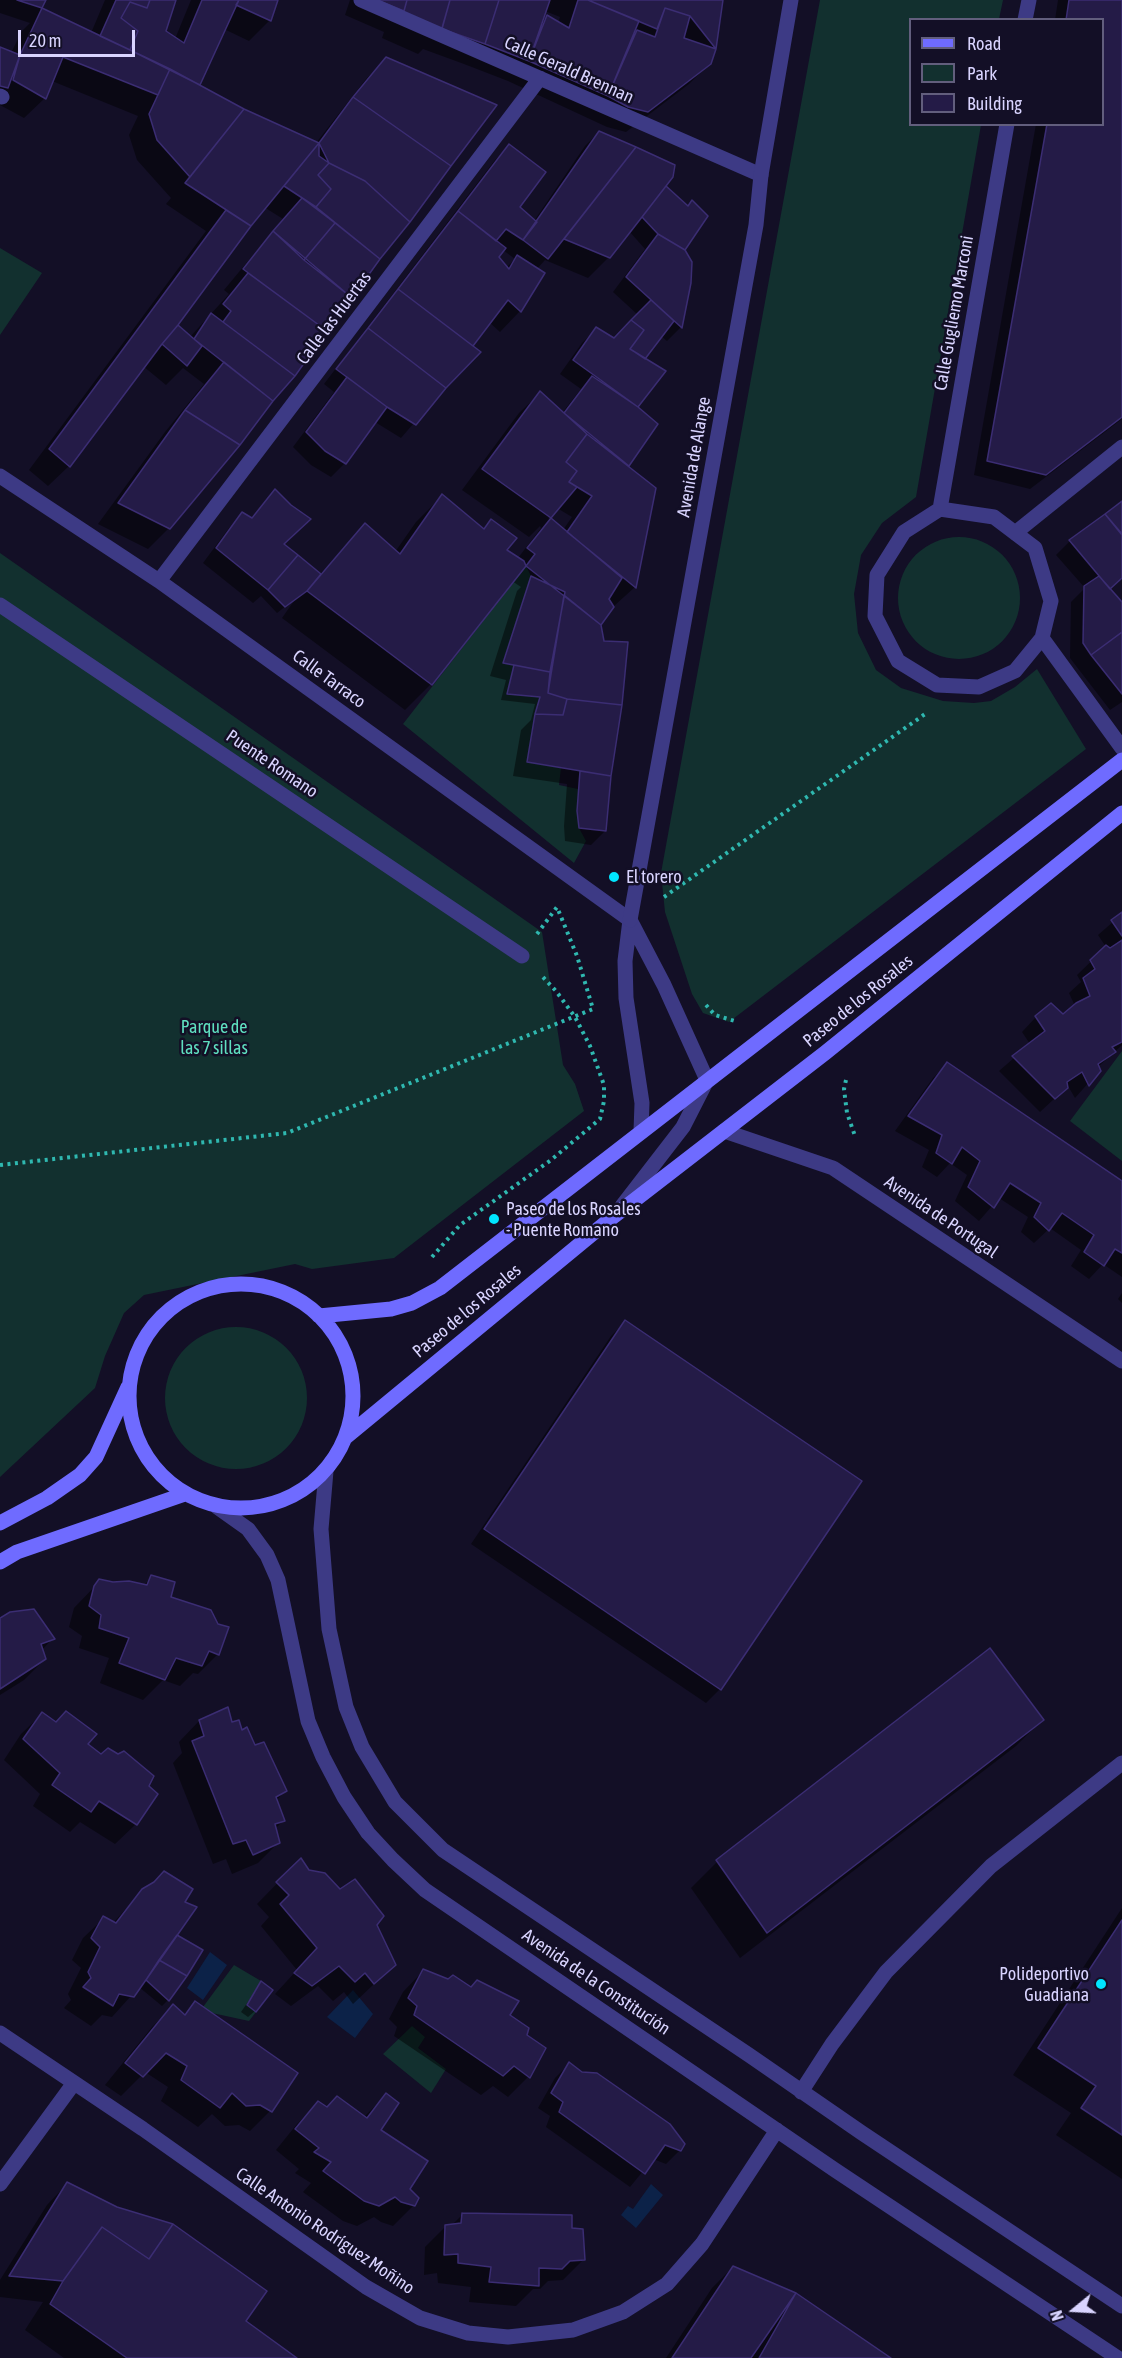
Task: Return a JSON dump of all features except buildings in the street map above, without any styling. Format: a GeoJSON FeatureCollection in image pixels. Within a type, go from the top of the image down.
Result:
{"type":"FeatureCollection","features":[{"type":"Feature","properties":{"kind":"main road","name":"Paseo de los Rosales"},"geometry":{"type":"LineString","coordinates":[[319,1316],[391,1309],[412,1303],[440,1288],[1122,760]]}},
{"type":"Feature","properties":{"kind":"main road","name":"Paseo de los Rosales"},"geometry":{"type":"LineString","coordinates":[[346,1437],[614,1216],[825,1053],[1122,813]]}},
{"type":"Feature","properties":{"kind":"main road"},"geometry":{"type":"LineString","coordinates":[[0,1523],[47,1498],[80,1476],[96,1457],[129,1384],[138,1349],[160,1317],[192,1293],[230,1283],[265,1287],[291,1296],[319,1316],[342,1345],[351,1368],[354,1408],[346,1437],[326,1471],[287,1500],[256,1508],[217,1507],[185,1494],[155,1468],[140,1449],[131,1423],[129,1384]]}},
{"type":"Feature","properties":{"kind":"main road"},"geometry":{"type":"LineString","coordinates":[[0,1562],[17,1552],[185,1494]]}},
{"type":"Feature","properties":{"kind":"street","name":"Calle Gerald Brennan"},"geometry":{"type":"LineString","coordinates":[[361,0],[761,175]]}},
{"type":"Feature","properties":{"kind":"street","name":"Avenida de Alange"},"geometry":{"type":"LineString","coordinates":[[640,1131],[642,1103],[626,998],[625,950],[756,225],[761,175],[791,0]]}},
{"type":"Feature","properties":{"kind":"street"},"geometry":{"type":"LineString","coordinates":[[1025,18],[1029,0]]}},
{"type":"Feature","properties":{"kind":"street","name":"Calle las Huertas"},"geometry":{"type":"LineString","coordinates":[[159,581],[540,78]]}},
{"type":"Feature","properties":{"kind":"street","name":"Calle Gugliemo Marconi"},"geometry":{"type":"LineString","coordinates":[[940,509],[1007,126]]}},
{"type":"Feature","properties":{"kind":"street"},"geometry":{"type":"LineString","coordinates":[[1015,533],[1122,447]]}},
{"type":"Feature","properties":{"kind":"street","name":"Calle Tarraco"},"geometry":{"type":"LineString","coordinates":[[0,476],[159,581],[630,920]]}},
{"type":"Feature","properties":{"kind":"street"},"geometry":{"type":"LineString","coordinates":[[940,509],[994,516],[1015,533],[1035,548],[1051,601],[1042,638],[1016,671],[979,687],[937,685],[898,661],[875,616],[877,575],[904,532],[940,509]]}},
{"type":"Feature","properties":{"kind":"street","name":"Puente Romano"},"geometry":{"type":"LineString","coordinates":[[0,605],[522,956]]}},
{"type":"Feature","properties":{"kind":"street"},"geometry":{"type":"LineString","coordinates":[[1042,638],[1122,748]]}},
{"type":"Feature","properties":{"kind":"street"},"geometry":{"type":"LineString","coordinates":[[630,920],[664,985],[707,1080]]}},
{"type":"Feature","properties":{"kind":"street","name":"Paseo de los Rosales"},"geometry":{"type":"LineString","coordinates":[[614,1216],[683,1128],[707,1080]]}},
{"type":"Feature","properties":{"kind":"street","name":"Avenida de Portugal"},"geometry":{"type":"LineString","coordinates":[[724,1131],[833,1168],[1122,1361]]}},
{"type":"Feature","properties":{"kind":"street","name":"Avenida de la Constitución"},"geometry":{"type":"LineString","coordinates":[[326,1471],[321,1529],[329,1629],[346,1707],[362,1747],[395,1802],[442,1850],[1122,2306]]}},
{"type":"Feature","properties":{"kind":"street","name":"Avenida de la Constitución"},"geometry":{"type":"LineString","coordinates":[[217,1507],[248,1529],[267,1555],[278,1580],[308,1721],[323,1757],[344,1797],[374,1840],[425,1890],[777,2130],[1118,2358]]}},
{"type":"Feature","properties":{"kind":"street"},"geometry":{"type":"LineString","coordinates":[[801,2092],[832,2044],[886,1972],[991,1866],[1122,1763]]}},
{"type":"Feature","properties":{"kind":"street","name":"Calle Antonio Rodríguez Moñino"},"geometry":{"type":"LineString","coordinates":[[0,2033],[366,2287],[420,2318],[468,2333],[508,2337],[573,2330],[623,2312],[667,2284],[702,2244],[777,2130]]}},
{"type":"Feature","properties":{"kind":"street"},"geometry":{"type":"LineString","coordinates":[[0,2184],[74,2083]]}},
{"type":"Feature","properties":{"kind":"path"},"geometry":{"type":"LineString","coordinates":[[630,920],[933,708]]}},
{"type":"Feature","properties":{"kind":"path"},"geometry":{"type":"LineString","coordinates":[[0,1165],[286,1133],[593,1009],[577,956],[557,908]]}},
{"type":"Feature","properties":{"kind":"path"},"geometry":{"type":"LineString","coordinates":[[430,1259],[460,1225],[551,1160],[600,1119],[604,1101],[604,1085],[590,1046],[575,1017],[556,991],[522,956]]}},
{"type":"Feature","properties":{"kind":"path"},"geometry":{"type":"LineString","coordinates":[[702,1000],[715,1015],[741,1023]]}},
{"type":"Feature","properties":{"kind":"path"},"geometry":{"type":"LineString","coordinates":[[846,1080],[844,1089],[847,1113],[855,1136]]}},
{"type":"Feature","properties":{"kind":"green space"},"geometry":{"type":"Polygon","coordinates":[[[820,0],[1003,0],[999,18],[909,18],[909,126],[981,126],[916,497],[882,523],[861,555],[854,594],[858,633],[876,670],[901,688],[943,701],[974,703],[991,701],[1015,687],[1037,669],[1086,749],[729,1022],[703,1013],[692,994],[665,912],[661,873],[820,0]]]}},
{"type":"Feature","properties":{"kind":"green space"},"geometry":{"type":"Polygon","coordinates":[[[0,248],[42,273],[0,335],[0,248]]]}},
{"type":"Feature","properties":{"kind":"green space"},"geometry":{"type":"Polygon","coordinates":[[[959,537],[982,542],[993,547],[1002,555],[1010,564],[1015,575],[1020,598],[1015,621],[1010,632],[1002,641],[993,649],[982,654],[959,659],[936,654],[925,649],[916,641],[908,632],[903,621],[898,598],[903,575],[908,564],[916,555],[925,547],[936,542],[959,537]]]}},
{"type":"Feature","properties":{"kind":"green space","name":"Parque de las 7 sillas"},"geometry":{"type":"Polygon","coordinates":[[[0,553],[542,932],[563,1065],[575,1084],[584,1111],[394,1258],[312,1269],[295,1264],[144,1295],[124,1313],[105,1356],[95,1388],[0,1477],[0,553]]]}},
{"type":"Feature","properties":{"kind":"green space"},"geometry":{"type":"Polygon","coordinates":[[[526,566],[531,576],[503,662],[514,665],[507,694],[540,697],[527,762],[561,768],[559,785],[578,789],[579,828],[586,841],[574,863],[403,724],[526,566]]]}},
{"type":"Feature","properties":{"kind":"green space"},"geometry":{"type":"Polygon","coordinates":[[[1122,1051],[1122,1161],[1070,1121],[1122,1051]]]}},
{"type":"Feature","properties":{"kind":"green space"},"geometry":{"type":"Polygon","coordinates":[[[236,1327],[263,1333],[286,1348],[301,1371],[307,1398],[301,1425],[286,1448],[263,1463],[236,1469],[209,1463],[186,1448],[171,1425],[165,1398],[171,1371],[186,1348],[209,1333],[236,1327]]]}},
{"type":"Feature","properties":{"kind":"green space"},"geometry":{"type":"Polygon","coordinates":[[[234,1965],[261,1981],[247,2004],[256,2012],[249,2021],[212,2013],[203,2007],[234,1965]]]}},
{"type":"Feature","properties":{"kind":"green space"},"geometry":{"type":"Polygon","coordinates":[[[412,2026],[425,2037],[418,2048],[446,2069],[431,2093],[383,2054],[412,2026]]]}},
{"type":"Feature","properties":{"kind":"water"},"geometry":{"type":"Polygon","coordinates":[[[210,1952],[227,1965],[203,2000],[187,1988],[210,1952]]]}},
{"type":"Feature","properties":{"kind":"water"},"geometry":{"type":"Polygon","coordinates":[[[353,1990],[373,2014],[355,2038],[327,2017],[353,1990]]]}},
{"type":"Feature","properties":{"kind":"water"},"geometry":{"type":"Polygon","coordinates":[[[651,2184],[663,2195],[636,2228],[621,2215],[628,2206],[633,2209],[651,2184]]]}},
{"type":"Feature","properties":{"kind":"place","name":"El torero"},"geometry":{"type":"Point","coordinates":[614,877]}},
{"type":"Feature","properties":{"kind":"place","name":"Paseo de los Rosales - Puente Romano"},"geometry":{"type":"Point","coordinates":[494,1219]}},
{"type":"Feature","properties":{"kind":"place","name":"Polideportivo Guadiana"},"geometry":{"type":"Point","coordinates":[1101,1984]}}]}
